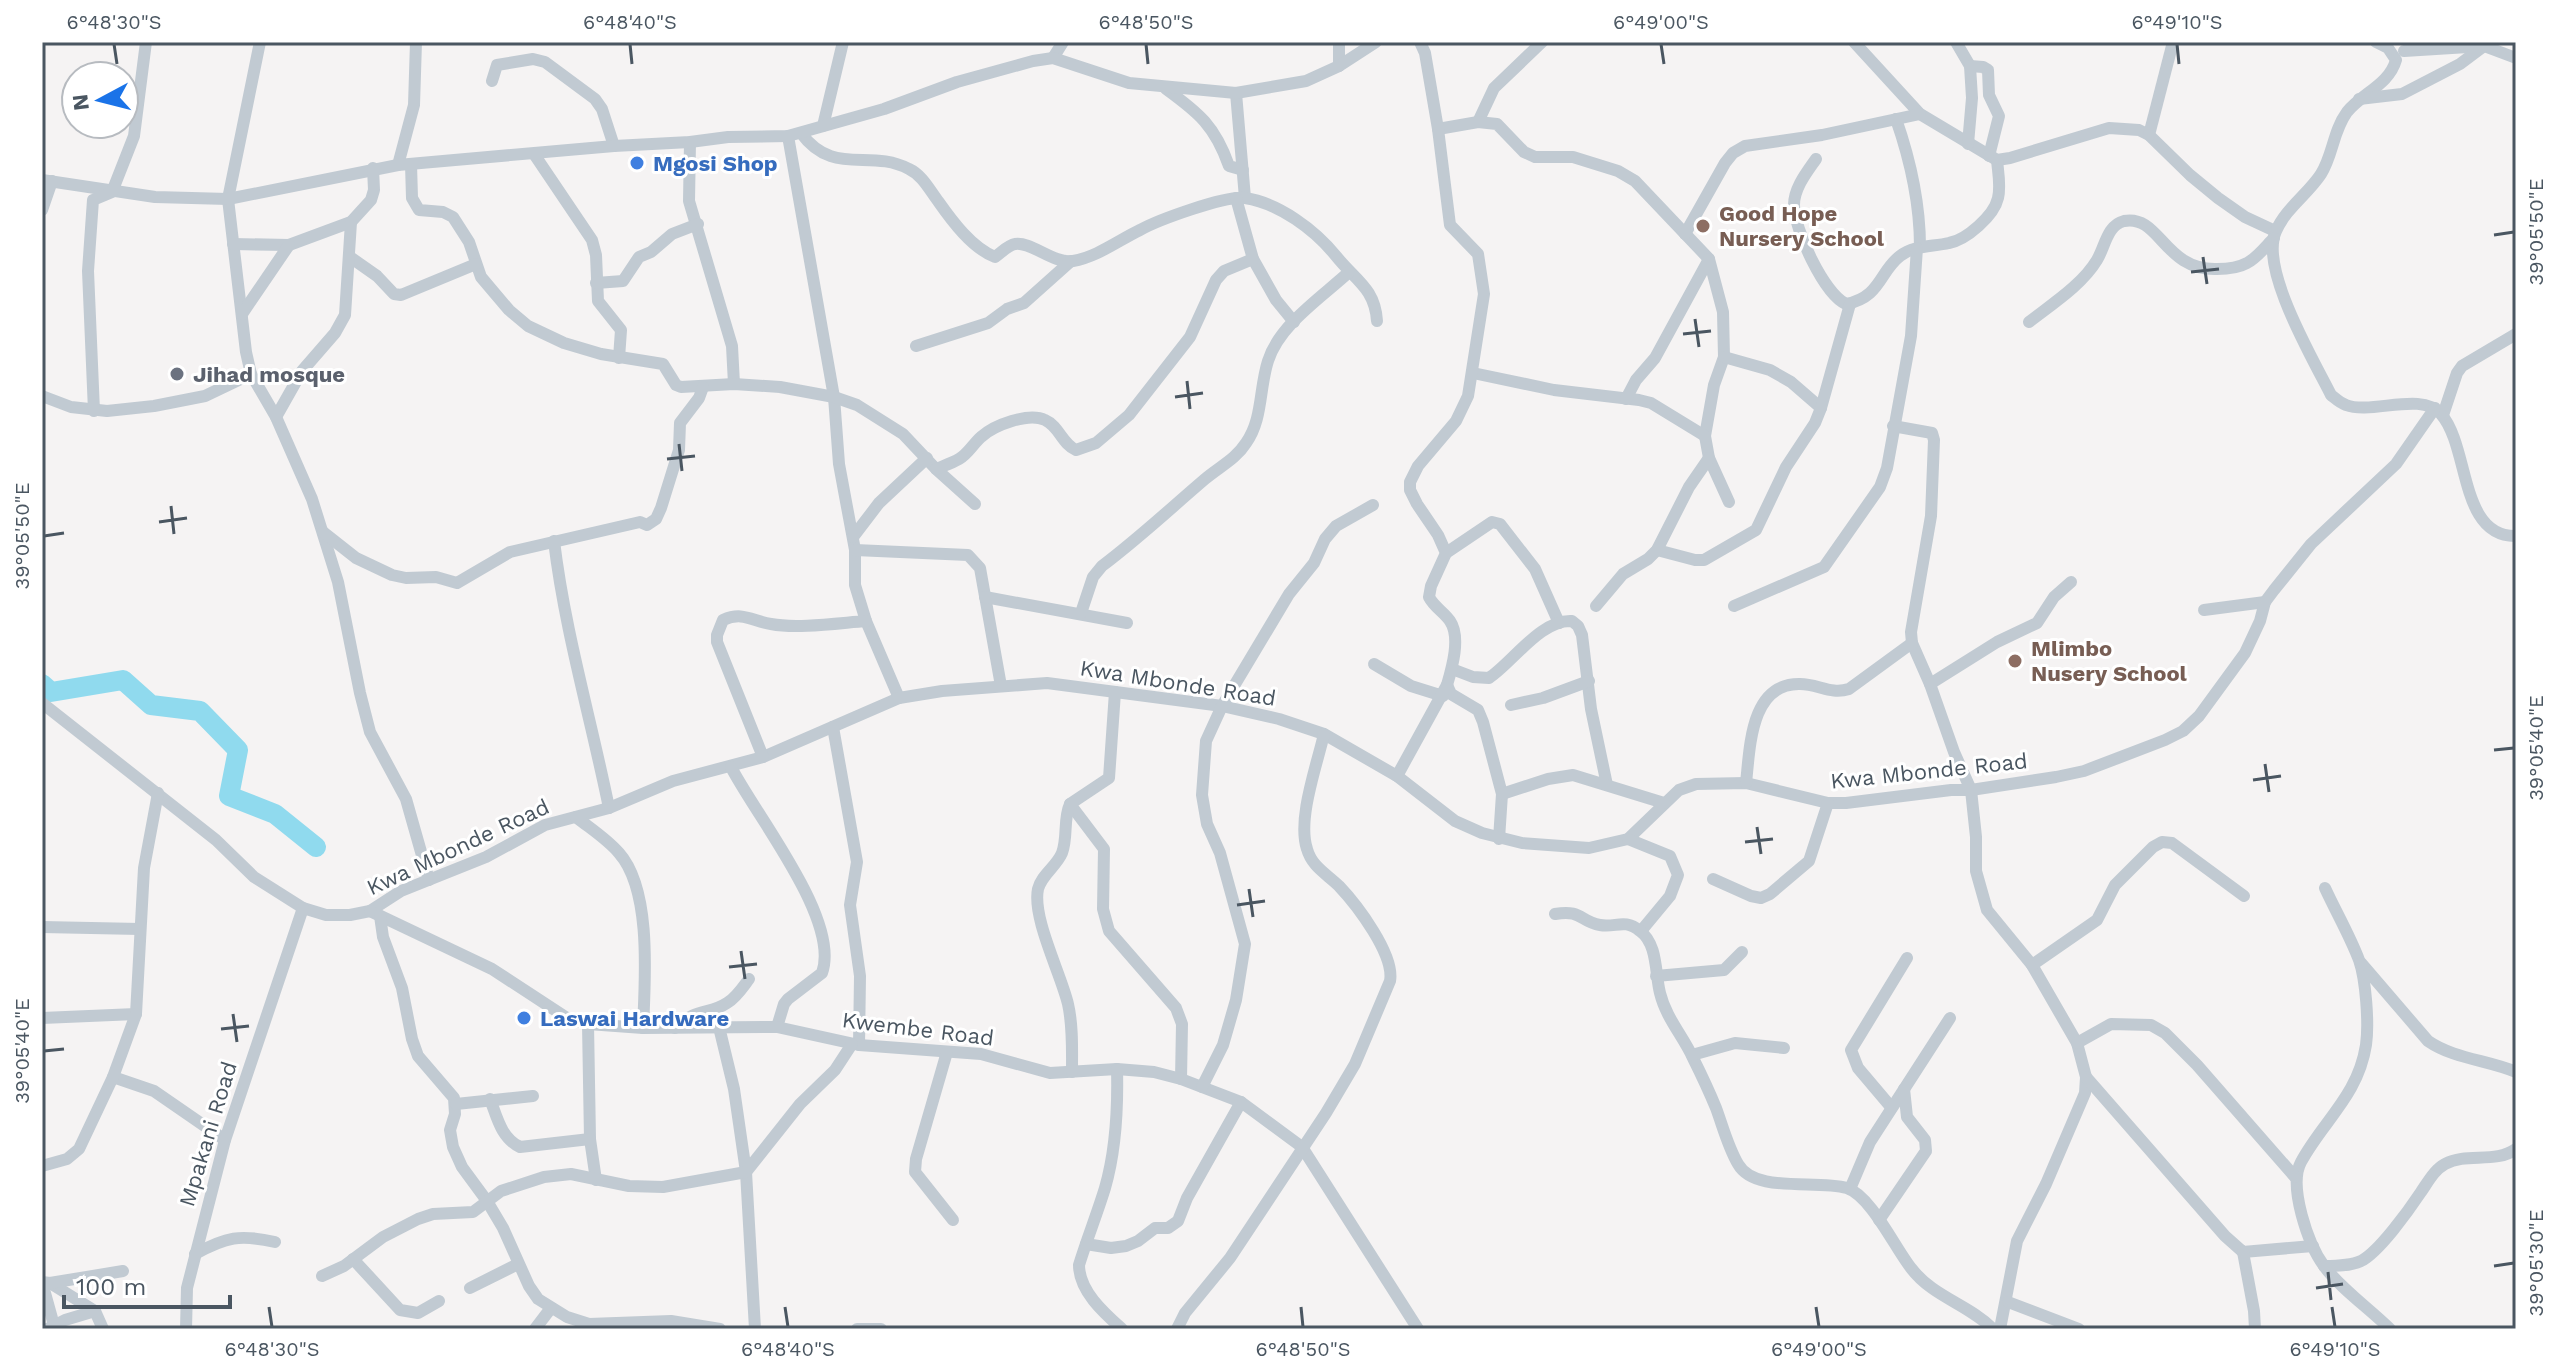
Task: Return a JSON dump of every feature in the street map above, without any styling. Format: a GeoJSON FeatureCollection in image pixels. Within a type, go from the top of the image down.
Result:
{"type":"FeatureCollection","features":[{"type":"Feature","properties":{"kind":"street"},"geometry":{"type":"LineString","coordinates":[[94,411],[88,271],[93,200],[112,192],[134,136],[146,42]]}},
{"type":"Feature","properties":{"kind":"street"},"geometry":{"type":"LineString","coordinates":[[260,42],[228,199],[251,374],[295,455],[323,532],[338,582],[370,732],[406,799],[429,880]]}},
{"type":"Feature","properties":{"kind":"street"},"geometry":{"type":"LineString","coordinates":[[416,42],[414,105],[405,165],[414,205],[419,210],[443,212],[453,217],[469,242],[476,264],[490,288],[528,326],[564,343],[619,358],[663,364],[676,385],[780,387],[834,397],[857,405],[903,434],[975,504]]}},
{"type":"Feature","properties":{"kind":"street"},"geometry":{"type":"LineString","coordinates":[[823,126],[843,42]]}},
{"type":"Feature","properties":{"kind":"street"},"geometry":{"type":"LineString","coordinates":[[1053,58],[1063,42]]}},
{"type":"Feature","properties":{"kind":"street"},"geometry":{"type":"LineString","coordinates":[[1339,42],[1339,66]]}},
{"type":"Feature","properties":{"kind":"street"},"geometry":{"type":"LineString","coordinates":[[42,210],[47,181],[155,197],[228,199],[373,168],[728,137],[795,135],[884,109],[957,82],[1053,58],[1129,83],[1236,93],[1306,81],[1339,66],[1376,42]]}},
{"type":"Feature","properties":{"kind":"street"},"geometry":{"type":"LineString","coordinates":[[1397,776],[1414,741],[1445,691],[1452,669],[1453,628],[1429,597],[1446,553],[1417,504],[1410,490],[1410,482],[1418,466],[1456,421],[1468,396],[1484,294],[1478,254],[1450,225],[1438,129],[1425,53],[1420,42]]}},
{"type":"Feature","properties":{"kind":"street"},"geometry":{"type":"LineString","coordinates":[[1478,122],[1494,88],[1542,42]]}},
{"type":"Feature","properties":{"kind":"street"},"geometry":{"type":"LineString","coordinates":[[1854,42],[1920,114],[1993,158],[2109,128],[2128,127],[2149,135],[2218,198],[2275,235]]}},
{"type":"Feature","properties":{"kind":"street"},"geometry":{"type":"LineString","coordinates":[[1956,42],[1970,66],[1972,98],[1968,144]]}},
{"type":"Feature","properties":{"kind":"street"},"geometry":{"type":"LineString","coordinates":[[2149,135],[2173,42]]}},
{"type":"Feature","properties":{"kind":"street"},"geometry":{"type":"LineString","coordinates":[[2376,42],[2403,51],[2484,46],[2516,58]]}},
{"type":"Feature","properties":{"kind":"street"},"geometry":{"type":"LineString","coordinates":[[2359,99],[2402,94],[2460,64],[2484,46]]}},
{"type":"Feature","properties":{"kind":"street"},"geometry":{"type":"LineString","coordinates":[[2029,322],[2085,276],[2096,262],[2110,231],[2116,224],[2126,221],[2145,223],[2180,260],[2202,270],[2230,269],[2247,263],[2275,235],[2296,200],[2322,173],[2345,114],[2387,78],[2403,51]]}},
{"type":"Feature","properties":{"kind":"street"},"geometry":{"type":"LineString","coordinates":[[492,81],[497,65],[533,59],[545,62],[595,99],[602,109],[614,146]]}},
{"type":"Feature","properties":{"kind":"street"},"geometry":{"type":"LineString","coordinates":[[1816,159],[1797,189],[1794,204],[1796,219],[1819,275],[1837,300],[1850,304],[1863,300],[1884,279],[1897,258],[1918,248],[1957,241],[1987,215],[1998,200],[1993,158],[1999,116],[1989,95],[1988,70],[1970,66]]}},
{"type":"Feature","properties":{"kind":"street"},"geometry":{"type":"LineString","coordinates":[[1163,87],[1216,134],[1229,166],[1243,170]]}},
{"type":"Feature","properties":{"kind":"street"},"geometry":{"type":"LineString","coordinates":[[1236,93],[1243,170],[1241,198],[1253,259],[1276,300],[1294,322]]}},
{"type":"Feature","properties":{"kind":"street"},"geometry":{"type":"LineString","coordinates":[[1685,234],[1725,163],[1733,153],[1745,146],[1822,135],[1920,114]]}},
{"type":"Feature","properties":{"kind":"street"},"geometry":{"type":"LineString","coordinates":[[1734,606],[1824,567],[1880,487],[1887,468],[1911,336],[1920,217],[1915,185],[1896,119]]}},
{"type":"Feature","properties":{"kind":"street"},"geometry":{"type":"LineString","coordinates":[[1438,129],[1478,122],[1497,124],[1524,152],[1535,157],[1573,157],[1618,171],[1635,181],[1709,259],[1723,312],[1724,357],[1714,385],[1705,436],[1709,458],[1729,502]]}},
{"type":"Feature","properties":{"kind":"street"},"geometry":{"type":"LineString","coordinates":[[795,135],[817,152],[829,156],[882,161],[913,170],[961,230],[991,256],[995,257],[1011,245],[1019,244],[1044,255],[1071,261]]}},
{"type":"Feature","properties":{"kind":"street"},"geometry":{"type":"LineString","coordinates":[[795,135],[834,397],[839,464],[855,550],[855,585],[866,621],[899,698]]}},
{"type":"Feature","properties":{"kind":"street"},"geometry":{"type":"LineString","coordinates":[[690,142],[689,201],[732,346],[734,384]]}},
{"type":"Feature","properties":{"kind":"street"},"geometry":{"type":"LineString","coordinates":[[534,154],[592,240],[601,307],[621,330],[619,358]]}},
{"type":"Feature","properties":{"kind":"street"},"geometry":{"type":"LineString","coordinates":[[233,244],[289,245],[351,222],[371,200],[373,168]]}},
{"type":"Feature","properties":{"kind":"street"},"geometry":{"type":"LineString","coordinates":[[916,346],[988,323],[1007,309],[1024,303],[1071,261],[1158,222],[1241,198],[1270,206],[1318,236],[1373,297],[1377,321]]}},
{"type":"Feature","properties":{"kind":"street"},"geometry":{"type":"LineString","coordinates":[[276,417],[302,371],[335,333],[345,315],[351,222]]}},
{"type":"Feature","properties":{"kind":"street"},"geometry":{"type":"LineString","coordinates":[[596,283],[623,281],[639,257],[651,252],[672,234],[698,224]]}},
{"type":"Feature","properties":{"kind":"street"},"geometry":{"type":"LineString","coordinates":[[2275,235],[2273,265],[2289,309],[2331,395],[2343,404],[2356,408],[2417,403],[2439,412],[2458,450],[2478,515],[2490,529],[2516,536]]}},
{"type":"Feature","properties":{"kind":"street"},"geometry":{"type":"LineString","coordinates":[[242,314],[289,245]]}},
{"type":"Feature","properties":{"kind":"street"},"geometry":{"type":"LineString","coordinates":[[350,257],[377,276],[394,294],[401,295],[476,264]]}},
{"type":"Feature","properties":{"kind":"street"},"geometry":{"type":"LineString","coordinates":[[853,537],[879,503],[931,463],[960,459],[982,435],[1026,419],[1044,419],[1076,450],[1096,443],[1129,415],[1190,337],[1216,280],[1224,271],[1253,259]]}},
{"type":"Feature","properties":{"kind":"street"},"geometry":{"type":"LineString","coordinates":[[1626,399],[1636,380],[1655,358],[1709,259]]}},
{"type":"Feature","properties":{"kind":"street"},"geometry":{"type":"LineString","coordinates":[[1081,613],[1093,577],[1102,566],[1209,475],[1232,460],[1247,443],[1260,412],[1267,362],[1273,348],[1294,322],[1349,272]]}},
{"type":"Feature","properties":{"kind":"street"},"geometry":{"type":"LineString","coordinates":[[1657,550],[1704,560],[1756,530],[1786,467],[1815,423],[1850,304]]}},
{"type":"Feature","properties":{"kind":"street","name":"Kwa Mbonde Road"},"geometry":{"type":"LineString","coordinates":[[42,703],[216,840],[254,877],[303,908],[326,915],[375,913],[401,891],[486,857],[545,825],[609,808],[673,781],[763,757],[899,698],[1047,683],[1222,706],[1279,719],[1324,734],[1397,776],[1455,821],[1499,839],[1589,848],[1628,839],[1679,790],[1696,784],[1746,783],[1828,803],[1971,790],[2084,771],[2183,731],[2199,716],[2245,653],[2265,602],[2311,544],[2396,464],[2439,412],[2462,366],[2516,334]]}},
{"type":"Feature","properties":{"kind":"street"},"geometry":{"type":"LineString","coordinates":[[1724,357],[1770,370],[1791,382],[1821,408]]}},
{"type":"Feature","properties":{"kind":"street"},"geometry":{"type":"LineString","coordinates":[[1473,373],[1554,390],[1651,403],[1705,436]]}},
{"type":"Feature","properties":{"kind":"street"},"geometry":{"type":"LineString","coordinates":[[42,396],[71,407],[94,411],[154,406],[205,396],[251,374]]}},
{"type":"Feature","properties":{"kind":"street"},"geometry":{"type":"LineString","coordinates":[[323,532],[356,558],[392,575],[436,577],[449,583],[467,579],[489,562],[510,552],[640,522],[647,525],[656,519],[679,450],[680,423],[694,406],[703,387]]}},
{"type":"Feature","properties":{"kind":"street"},"geometry":{"type":"LineString","coordinates":[[1893,426],[1932,433],[1934,440],[1931,516],[1911,632],[1912,643],[1971,790],[1979,889],[1987,910],[2032,965],[2077,1043],[2086,1077],[2085,1093],[2046,1184],[2017,1241],[2011,1265],[2008,1302],[2000,1329]]}},
{"type":"Feature","properties":{"kind":"street"},"geometry":{"type":"LineString","coordinates":[[1596,606],[1623,574],[1657,550],[1689,487],[1709,458]]}},
{"type":"Feature","properties":{"kind":"street"},"geometry":{"type":"LineString","coordinates":[[1202,1087],[1223,1045],[1238,989],[1245,944],[1220,853],[1207,824],[1202,795],[1202,766],[1210,732],[1222,706],[1289,594],[1314,563],[1325,539],[1336,526],[1373,505]]}},
{"type":"Feature","properties":{"kind":"street"},"geometry":{"type":"LineString","coordinates":[[1446,553],[1492,522],[1500,524],[1535,569],[1559,623]]}},
{"type":"Feature","properties":{"kind":"street"},"geometry":{"type":"LineString","coordinates":[[554,541],[569,635],[583,682],[609,808]]}},
{"type":"Feature","properties":{"kind":"street"},"geometry":{"type":"LineString","coordinates":[[855,550],[968,555],[980,568],[1001,686]]}},
{"type":"Feature","properties":{"kind":"street"},"geometry":{"type":"LineString","coordinates":[[1930,684],[1997,642],[2037,623],[2054,597],[2071,582]]}},
{"type":"Feature","properties":{"kind":"street"},"geometry":{"type":"LineString","coordinates":[[985,597],[1127,623]]}},
{"type":"Feature","properties":{"kind":"street"},"geometry":{"type":"LineString","coordinates":[[2204,610],[2265,602]]}},
{"type":"Feature","properties":{"kind":"street"},"geometry":{"type":"LineString","coordinates":[[763,757],[717,642],[723,620],[733,615],[746,615],[770,624],[866,621]]}},
{"type":"Feature","properties":{"kind":"street"},"geometry":{"type":"LineString","coordinates":[[1452,669],[1473,677],[1489,678],[1535,637],[1559,623],[1572,621],[1578,626],[1607,785]]}},
{"type":"Feature","properties":{"kind":"street"},"geometry":{"type":"LineString","coordinates":[[1746,783],[1752,729],[1759,709],[1770,694],[1799,684],[1838,692],[1849,689],[1912,643]]}},
{"type":"Feature","properties":{"kind":"street"},"geometry":{"type":"LineString","coordinates":[[1374,664],[1411,686],[1445,691],[1478,710],[1502,794],[1499,839]]}},
{"type":"Feature","properties":{"kind":"street"},"geometry":{"type":"LineString","coordinates":[[1511,705],[1543,698],[1589,681]]}},
{"type":"Feature","properties":{"kind":"street"},"geometry":{"type":"LineString","coordinates":[[1072,1072],[1071,1019],[1049,948],[1038,904],[1038,890],[1043,877],[1062,852],[1070,804],[1109,778],[1115,692]]}},
{"type":"Feature","properties":{"kind":"street"},"geometry":{"type":"LineString","coordinates":[[322,1276],[418,1219],[433,1214],[473,1212],[501,1191],[544,1177],[571,1174],[629,1186],[663,1187],[746,1172],[800,1104],[835,1070],[855,1044],[860,976],[850,905],[857,862],[833,727]]}},
{"type":"Feature","properties":{"kind":"street"},"geometry":{"type":"LineString","coordinates":[[1177,1329],[1185,1313],[1230,1258],[1326,1113],[1355,1064],[1392,973],[1371,927],[1338,886],[1320,872],[1307,851],[1304,826],[1324,734]]}},
{"type":"Feature","properties":{"kind":"street"},"geometry":{"type":"LineString","coordinates":[[731,767],[745,795],[792,866],[813,907],[826,954],[822,973],[788,999],[777,1027]]}},
{"type":"Feature","properties":{"kind":"street"},"geometry":{"type":"LineString","coordinates":[[1502,794],[1564,775],[1581,776],[1664,803]]}},
{"type":"Feature","properties":{"kind":"street"},"geometry":{"type":"LineString","coordinates":[[42,1166],[67,1159],[79,1149],[113,1077],[136,1014],[144,868],[158,793]]}},
{"type":"Feature","properties":{"kind":"street"},"geometry":{"type":"LineString","coordinates":[[1713,879],[1751,896],[1761,898],[1770,894],[1809,861],[1828,803]]}},
{"type":"Feature","properties":{"kind":"street"},"geometry":{"type":"LineString","coordinates":[[1070,804],[1104,849],[1103,909],[1109,931],[1176,1008],[1182,1024],[1181,1079]]}},
{"type":"Feature","properties":{"kind":"street"},"geometry":{"type":"LineString","coordinates":[[576,817],[621,855],[636,888],[645,939],[643,1028]]}},
{"type":"Feature","properties":{"kind":"street"},"geometry":{"type":"LineString","coordinates":[[1628,839],[1670,856],[1678,875],[1670,896],[1641,931]]}},
{"type":"Feature","properties":{"kind":"street"},"geometry":{"type":"LineString","coordinates":[[2032,965],[2097,920],[2115,885],[2162,842],[2172,843],[2244,896]]}},
{"type":"Feature","properties":{"kind":"street"},"geometry":{"type":"LineString","coordinates":[[2325,888],[2360,962],[2428,1041],[2438,1048],[2516,1072]]}},
{"type":"Feature","properties":{"kind":"street","name":"Mpakani Road"},"geometry":{"type":"LineString","coordinates":[[186,1329],[187,1288],[225,1140],[303,908]]}},
{"type":"Feature","properties":{"kind":"street"},"geometry":{"type":"LineString","coordinates":[[1555,914],[1572,912],[1601,926],[1623,923],[1641,931],[1653,952],[1666,1010],[1692,1055],[1729,1145],[1746,1174],[1770,1183],[1806,1182],[1850,1189],[1879,1220],[1924,1284],[1970,1310],[1993,1329]]}},
{"type":"Feature","properties":{"kind":"street"},"geometry":{"type":"LineString","coordinates":[[375,913],[402,988],[418,1056],[456,1104],[450,1138],[462,1167],[487,1201],[538,1299],[567,1317],[589,1324],[671,1321],[720,1329]]}},
{"type":"Feature","properties":{"kind":"street","name":"Kwembe Road"},"geometry":{"type":"LineString","coordinates":[[375,913],[492,969],[567,1018],[588,1024],[643,1028],[777,1027],[855,1044],[981,1054],[1050,1073],[1117,1069],[1154,1072],[1241,1102],[1302,1147],[1418,1329]]}},
{"type":"Feature","properties":{"kind":"street"},"geometry":{"type":"LineString","coordinates":[[42,927],[140,929]]}},
{"type":"Feature","properties":{"kind":"street"},"geometry":{"type":"LineString","coordinates":[[1656,976],[1724,970],[1742,952]]}},
{"type":"Feature","properties":{"kind":"street"},"geometry":{"type":"LineString","coordinates":[[1891,1107],[1858,1068],[1851,1050],[1907,958]]}},
{"type":"Feature","properties":{"kind":"street"},"geometry":{"type":"LineString","coordinates":[[2360,962],[2367,1015],[2366,1045],[2345,1102],[2301,1161],[2295,1177],[2301,1211],[2313,1246],[2324,1266],[2390,1329]]}},
{"type":"Feature","properties":{"kind":"street"},"geometry":{"type":"LineString","coordinates":[[675,1028],[687,1017],[725,1005],[749,979]]}},
{"type":"Feature","properties":{"kind":"street"},"geometry":{"type":"LineString","coordinates":[[42,1018],[136,1014]]}},
{"type":"Feature","properties":{"kind":"street"},"geometry":{"type":"LineString","coordinates":[[1850,1189],[1870,1142],[1950,1018]]}},
{"type":"Feature","properties":{"kind":"street"},"geometry":{"type":"LineString","coordinates":[[588,1024],[590,1139],[596,1180]]}},
{"type":"Feature","properties":{"kind":"street"},"geometry":{"type":"LineString","coordinates":[[2077,1043],[2111,1024],[2151,1025],[2165,1033],[2295,1177]]}},
{"type":"Feature","properties":{"kind":"street"},"geometry":{"type":"LineString","coordinates":[[719,1027],[734,1089],[746,1172],[755,1329]]}},
{"type":"Feature","properties":{"kind":"street"},"geometry":{"type":"LineString","coordinates":[[1692,1055],[1735,1043],[1784,1048]]}},
{"type":"Feature","properties":{"kind":"street"},"geometry":{"type":"LineString","coordinates":[[947,1052],[915,1172],[953,1220]]}},
{"type":"Feature","properties":{"kind":"street"},"geometry":{"type":"LineString","coordinates":[[1117,1069],[1118,1102],[1113,1152],[1105,1187],[1079,1265],[1079,1276],[1083,1286],[1122,1329]]}},
{"type":"Feature","properties":{"kind":"street"},"geometry":{"type":"LineString","coordinates":[[113,1077],[154,1091],[225,1140]]}},
{"type":"Feature","properties":{"kind":"street"},"geometry":{"type":"LineString","coordinates":[[2086,1077],[2225,1236],[2243,1252],[2255,1329]]}},
{"type":"Feature","properties":{"kind":"street"},"geometry":{"type":"LineString","coordinates":[[1879,1220],[1926,1151],[1925,1140],[1907,1117],[1904,1089]]}},
{"type":"Feature","properties":{"kind":"street"},"geometry":{"type":"LineString","coordinates":[[456,1104],[533,1096]]}},
{"type":"Feature","properties":{"kind":"street"},"geometry":{"type":"LineString","coordinates":[[490,1099],[504,1135],[520,1147],[590,1139]]}},
{"type":"Feature","properties":{"kind":"street"},"geometry":{"type":"LineString","coordinates":[[1086,1244],[1111,1248],[1126,1246],[1155,1228],[1168,1228],[1178,1221],[1187,1198],[1241,1102]]}},
{"type":"Feature","properties":{"kind":"street"},"geometry":{"type":"LineString","coordinates":[[2324,1266],[2351,1264],[2371,1254],[2408,1212],[2435,1171],[2446,1163],[2502,1156],[2516,1149]]}},
{"type":"Feature","properties":{"kind":"street"},"geometry":{"type":"LineString","coordinates":[[195,1254],[225,1239],[241,1236],[275,1242]]}},
{"type":"Feature","properties":{"kind":"street"},"geometry":{"type":"LineString","coordinates":[[2243,1252],[2313,1246]]}},
{"type":"Feature","properties":{"kind":"street"},"geometry":{"type":"LineString","coordinates":[[353,1259],[400,1310],[418,1313],[439,1301]]}},
{"type":"Feature","properties":{"kind":"street"},"geometry":{"type":"LineString","coordinates":[[470,1288],[518,1264]]}},
{"type":"Feature","properties":{"kind":"street"},"geometry":{"type":"LineString","coordinates":[[45,1282],[123,1271]]}},
{"type":"Feature","properties":{"kind":"street"},"geometry":{"type":"LineString","coordinates":[[45,1282],[95,1311],[103,1329]]}},
{"type":"Feature","properties":{"kind":"street"},"geometry":{"type":"LineString","coordinates":[[45,1282],[52,1328],[95,1311]]}},
{"type":"Feature","properties":{"kind":"street"},"geometry":{"type":"LineString","coordinates":[[2008,1302],[2079,1329]]}},
{"type":"Feature","properties":{"kind":"street"},"geometry":{"type":"LineString","coordinates":[[535,1329],[551,1308]]}},
{"type":"Feature","properties":{"kind":"street"},"geometry":{"type":"LineString","coordinates":[[857,1329],[881,1329]]}},
{"type":"Feature","properties":{"kind":"waterway"},"geometry":{"type":"LineString","coordinates":[[42,684],[51,692],[123,680],[151,705],[200,711],[238,750],[229,796],[275,814],[316,847]]}},
{"type":"Feature","properties":{"kind":"place","name":"Mgosi Shop"},"geometry":{"type":"Point","coordinates":[637,163]}},
{"type":"Feature","properties":{"kind":"place","name":"Good Hope Nursery School"},"geometry":{"type":"Point","coordinates":[1703,226]}},
{"type":"Feature","properties":{"kind":"place","name":"Jihad mosque"},"geometry":{"type":"Point","coordinates":[177,374]}},
{"type":"Feature","properties":{"kind":"place","name":"Mlimbo Nusery School"},"geometry":{"type":"Point","coordinates":[2015,661]}},
{"type":"Feature","properties":{"kind":"place","name":"Laswai Hardware"},"geometry":{"type":"Point","coordinates":[524,1018]}}]}
